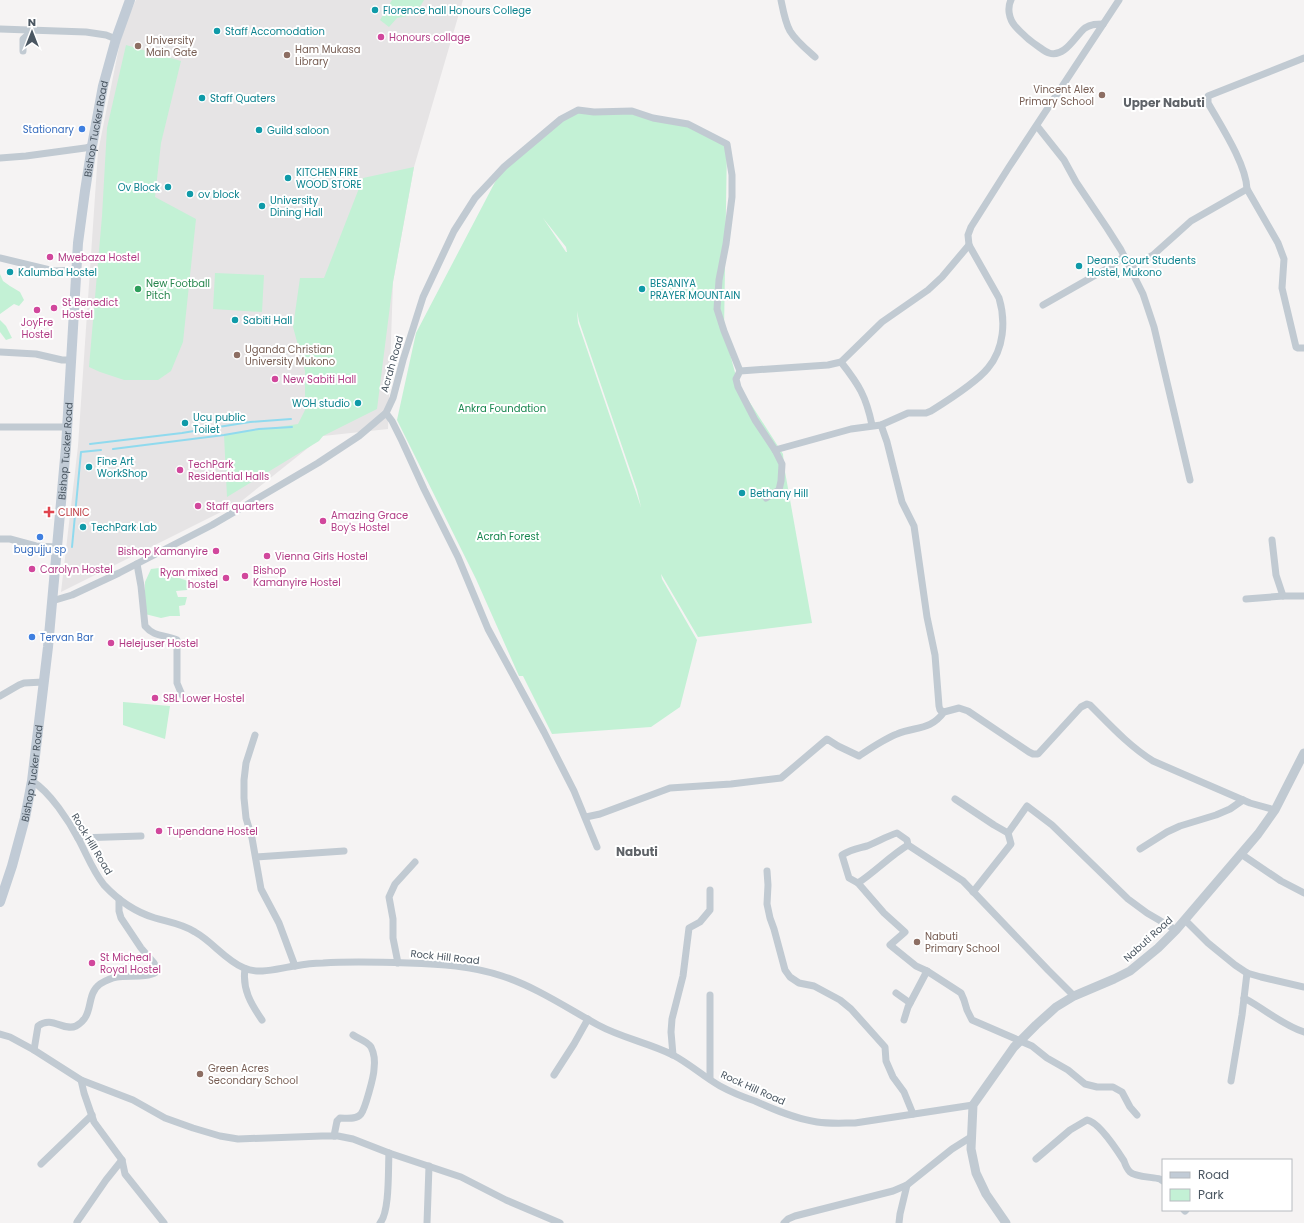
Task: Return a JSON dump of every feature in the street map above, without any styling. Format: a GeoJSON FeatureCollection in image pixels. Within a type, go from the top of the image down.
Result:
{"type":"FeatureCollection","features":[{"type":"Feature","properties":{"kind":"main road","name":"Bishop Tucker Road"},"geometry":{"type":"LineString","coordinates":[[0,902],[25,818],[32,781],[44,682],[68,427],[78,243],[92,146],[103,86],[116,39],[130,0]]}},
{"type":"Feature","properties":{"kind":"street"},"geometry":{"type":"LineString","coordinates":[[781,0],[790,31],[814,57]]}},
{"type":"Feature","properties":{"kind":"street"},"geometry":{"type":"LineString","coordinates":[[1011,0],[1009,5],[1009,15],[1014,25],[1031,42],[1049,53],[1057,54],[1062,51],[1085,28],[1094,24],[1103,24]]}},
{"type":"Feature","properties":{"kind":"street"},"geometry":{"type":"LineString","coordinates":[[775,450],[851,429],[881,424],[908,414],[931,411],[974,382],[988,369],[993,362],[1003,333],[1001,305],[999,298],[969,245],[968,235],[971,227],[1009,167],[1119,0]]}},
{"type":"Feature","properties":{"kind":"street"},"geometry":{"type":"LineString","coordinates":[[0,29],[86,32],[106,35],[116,39]]}},
{"type":"Feature","properties":{"kind":"street"},"geometry":{"type":"LineString","coordinates":[[24,51],[24,39],[33,30]]}},
{"type":"Feature","properties":{"kind":"street"},"geometry":{"type":"LineString","coordinates":[[1304,58],[1208,96],[1208,103],[1230,142],[1245,176],[1246,189],[1281,250],[1284,259],[1282,288],[1296,346],[1298,348],[1304,348]]}},
{"type":"Feature","properties":{"kind":"street","name":"Acrah Road"},"geometry":{"type":"LineString","coordinates":[[52,601],[72,595],[137,564],[212,525],[318,463],[359,436],[386,413],[393,398],[403,360],[423,297],[454,230],[465,212],[475,198],[504,167],[561,119],[578,110],[594,112],[632,111],[653,118],[688,124],[727,144],[732,176],[732,197],[727,237],[719,280],[717,309],[740,371]]}},
{"type":"Feature","properties":{"kind":"street"},"geometry":{"type":"LineString","coordinates":[[1037,126],[1064,160],[1124,256],[1143,294],[1154,327],[1190,480]]}},
{"type":"Feature","properties":{"kind":"street"},"geometry":{"type":"LineString","coordinates":[[0,158],[26,156],[92,146]]}},
{"type":"Feature","properties":{"kind":"street"},"geometry":{"type":"LineString","coordinates":[[1129,268],[1153,255],[1191,221],[1246,189]]}},
{"type":"Feature","properties":{"kind":"street"},"geometry":{"type":"LineString","coordinates":[[766,498],[779,490],[782,464],[775,450],[755,420],[738,387],[736,379],[740,371],[828,366],[841,362],[882,322],[928,290],[942,277],[969,245]]}},
{"type":"Feature","properties":{"kind":"street"},"geometry":{"type":"LineString","coordinates":[[1043,305],[1115,264],[1124,256]]}},
{"type":"Feature","properties":{"kind":"street"},"geometry":{"type":"LineString","coordinates":[[0,258],[54,271],[76,270]]}},
{"type":"Feature","properties":{"kind":"street"},"geometry":{"type":"LineString","coordinates":[[0,352],[36,354],[62,360],[71,360]]}},
{"type":"Feature","properties":{"kind":"street"},"geometry":{"type":"LineString","coordinates":[[841,362],[858,383],[864,396],[872,425]]}},
{"type":"Feature","properties":{"kind":"street"},"geometry":{"type":"LineString","coordinates":[[386,413],[392,421],[458,557],[488,629],[574,791],[586,817],[597,847]]}},
{"type":"Feature","properties":{"kind":"street"},"geometry":{"type":"LineString","coordinates":[[881,424],[902,502],[914,526],[934,655],[939,706],[940,710],[944,712]]}},
{"type":"Feature","properties":{"kind":"street"},"geometry":{"type":"LineString","coordinates":[[0,427],[68,427]]}},
{"type":"Feature","properties":{"kind":"street"},"geometry":{"type":"LineString","coordinates":[[0,539],[10,539],[30,544],[57,547]]}},
{"type":"Feature","properties":{"kind":"street"},"geometry":{"type":"LineString","coordinates":[[1272,540],[1276,575],[1283,596]]}},
{"type":"Feature","properties":{"kind":"street"},"geometry":{"type":"LineString","coordinates":[[137,564],[145,626],[156,635],[177,640],[177,683],[182,695]]}},
{"type":"Feature","properties":{"kind":"street"},"geometry":{"type":"LineString","coordinates":[[1246,599],[1304,596]]}},
{"type":"Feature","properties":{"kind":"street"},"geometry":{"type":"LineString","coordinates":[[0,696],[24,683],[44,682]]}},
{"type":"Feature","properties":{"kind":"street"},"geometry":{"type":"LineString","coordinates":[[586,817],[600,814],[670,788],[731,784],[781,778],[827,739],[858,756],[897,734],[927,726],[938,721],[944,712],[959,708],[968,711],[1029,752],[1038,754],[1081,707],[1087,704],[1090,705],[1114,729],[1148,758],[1243,800],[1275,810]]}},
{"type":"Feature","properties":{"kind":"street"},"geometry":{"type":"LineString","coordinates":[[255,735],[246,763],[244,780],[246,818],[252,838],[261,889],[279,923],[295,966]]}},
{"type":"Feature","properties":{"kind":"street","name":"Nabuti Road"},"geometry":{"type":"LineString","coordinates":[[973,1105],[1014,1047],[1036,1024],[1056,1007],[1074,996],[1130,971],[1158,948],[1176,930],[1258,834],[1275,810],[1304,753]]}},
{"type":"Feature","properties":{"kind":"street","name":"Rock Hill Road"},"geometry":{"type":"LineString","coordinates":[[32,781],[48,796],[78,838],[95,872],[104,885],[119,899],[138,912],[194,931],[206,939],[227,958],[245,969],[256,971],[323,963],[398,963],[456,966],[501,975],[520,982],[600,1026],[673,1056],[692,1066],[721,1086],[777,1111],[817,1122],[836,1124],[855,1123],[973,1105]]}},
{"type":"Feature","properties":{"kind":"street"},"geometry":{"type":"LineString","coordinates":[[955,799],[988,822],[1008,833],[1012,844],[973,892]]}},
{"type":"Feature","properties":{"kind":"street"},"geometry":{"type":"LineString","coordinates":[[1140,849],[1167,832],[1180,826],[1216,815],[1230,809],[1243,800]]}},
{"type":"Feature","properties":{"kind":"street"},"geometry":{"type":"LineString","coordinates":[[1008,833],[1027,806],[1052,825],[1128,899],[1147,913],[1176,930]]}},
{"type":"Feature","properties":{"kind":"street"},"geometry":{"type":"LineString","coordinates":[[1074,996],[963,881],[908,845],[907,840],[897,833],[884,837],[867,846],[851,850],[842,855],[849,878],[858,884],[884,913],[905,932],[890,945],[916,966],[927,971],[960,993],[964,1000],[966,1010],[972,1020],[1032,1046],[1047,1058],[1068,1070],[1085,1084],[1097,1087],[1113,1087],[1122,1092],[1130,1108],[1137,1115]]}},
{"type":"Feature","properties":{"kind":"street"},"geometry":{"type":"LineString","coordinates":[[78,838],[142,836]]}},
{"type":"Feature","properties":{"kind":"street"},"geometry":{"type":"LineString","coordinates":[[858,884],[875,872],[894,854],[908,845]]}},
{"type":"Feature","properties":{"kind":"street"},"geometry":{"type":"LineString","coordinates":[[256,857],[344,851]]}},
{"type":"Feature","properties":{"kind":"street"},"geometry":{"type":"LineString","coordinates":[[1241,854],[1281,881],[1304,893]]}},
{"type":"Feature","properties":{"kind":"street"},"geometry":{"type":"LineString","coordinates":[[398,963],[393,938],[393,919],[389,897],[395,884],[414,862]]}},
{"type":"Feature","properties":{"kind":"street"},"geometry":{"type":"LineString","coordinates":[[767,871],[767,904],[770,918],[786,970],[790,977],[799,983],[814,986],[840,1000],[851,1009],[885,1047],[886,1061],[904,1092],[913,1114]]}},
{"type":"Feature","properties":{"kind":"street"},"geometry":{"type":"LineString","coordinates":[[673,1056],[671,1032],[672,1019],[683,976],[689,928],[700,922],[710,910],[710,890]]}},
{"type":"Feature","properties":{"kind":"street"},"geometry":{"type":"LineString","coordinates":[[34,1050],[38,1026],[41,1023],[48,1022],[76,1026],[82,1022],[89,1010],[93,991],[100,984],[117,977],[151,974],[156,972],[156,966],[141,948],[121,918],[119,911],[119,899]]}},
{"type":"Feature","properties":{"kind":"street"},"geometry":{"type":"LineString","coordinates":[[1185,920],[1208,943],[1247,973],[1261,978],[1304,987]]}},
{"type":"Feature","properties":{"kind":"street"},"geometry":{"type":"LineString","coordinates":[[245,969],[244,980],[247,991],[253,1007],[262,1020]]}},
{"type":"Feature","properties":{"kind":"street"},"geometry":{"type":"LineString","coordinates":[[904,1020],[908,1007],[927,971]]}},
{"type":"Feature","properties":{"kind":"street"},"geometry":{"type":"LineString","coordinates":[[1231,1081],[1247,973]]}},
{"type":"Feature","properties":{"kind":"street"},"geometry":{"type":"LineString","coordinates":[[896,993],[910,1003]]}},
{"type":"Feature","properties":{"kind":"street"},"geometry":{"type":"LineString","coordinates":[[710,995],[710,1079]]}},
{"type":"Feature","properties":{"kind":"street"},"geometry":{"type":"LineString","coordinates":[[1244,998],[1255,1003],[1290,1028],[1304,1032]]}},
{"type":"Feature","properties":{"kind":"street"},"geometry":{"type":"LineString","coordinates":[[554,1075],[588,1019]]}},
{"type":"Feature","properties":{"kind":"street"},"geometry":{"type":"LineString","coordinates":[[0,1034],[34,1050],[81,1080],[133,1100],[165,1118],[220,1136],[238,1139],[334,1136],[353,1139],[389,1153],[461,1177],[506,1200],[560,1223]]}},
{"type":"Feature","properties":{"kind":"street"},"geometry":{"type":"LineString","coordinates":[[334,1136],[337,1121],[340,1118],[350,1119],[358,1117],[361,1114],[367,1099],[374,1070],[373,1053],[370,1046],[367,1042],[353,1035]]}},
{"type":"Feature","properties":{"kind":"street"},"geometry":{"type":"LineString","coordinates":[[81,1080],[94,1122],[122,1160],[125,1174],[164,1223]]}},
{"type":"Feature","properties":{"kind":"street"},"geometry":{"type":"LineString","coordinates":[[973,1105],[971,1149],[976,1173],[986,1194],[1006,1223]]}},
{"type":"Feature","properties":{"kind":"street"},"geometry":{"type":"LineString","coordinates":[[41,1164],[92,1115]]}},
{"type":"Feature","properties":{"kind":"street"},"geometry":{"type":"LineString","coordinates":[[1036,1159],[1070,1130],[1087,1120],[1091,1121],[1099,1128],[1114,1146],[1130,1172],[1162,1180]]}},
{"type":"Feature","properties":{"kind":"street"},"geometry":{"type":"LineString","coordinates":[[784,1223],[788,1219],[795,1216],[893,1191],[907,1185],[952,1149],[971,1137]]}},
{"type":"Feature","properties":{"kind":"street"},"geometry":{"type":"LineString","coordinates":[[380,1223],[382,1221],[386,1205],[389,1153]]}},
{"type":"Feature","properties":{"kind":"street"},"geometry":{"type":"LineString","coordinates":[[77,1222],[106,1180],[122,1160]]}},
{"type":"Feature","properties":{"kind":"street"},"geometry":{"type":"LineString","coordinates":[[427,1223],[429,1166]]}},
{"type":"Feature","properties":{"kind":"street"},"geometry":{"type":"LineString","coordinates":[[899,1223],[907,1185]]}},
{"type":"Feature","properties":{"kind":"shaded area","name":"Uganda Christian University Mukono"},"geometry":{"type":"Polygon","coordinates":[[[136,0],[463,0],[414,167],[393,282],[388,429],[323,436],[239,503],[61,592],[78,446],[98,152],[121,37],[124,26],[136,0]]]}},
{"type":"Feature","properties":{"kind":"green space"},"geometry":{"type":"Polygon","coordinates":[[[392,0],[424,0],[416,11],[410,15],[397,18],[389,27],[380,20],[392,0]]]}},
{"type":"Feature","properties":{"kind":"green space"},"geometry":{"type":"Polygon","coordinates":[[[126,45],[181,61],[161,143],[155,197],[196,219],[183,342],[171,371],[158,380],[124,380],[89,367],[102,216],[107,128],[126,45]]]}},
{"type":"Feature","properties":{"kind":"green space"},"geometry":{"type":"Polygon","coordinates":[[[578,110],[632,111],[689,124],[727,144],[724,331],[738,384],[783,454],[812,623],[698,637],[661,574],[662,579],[697,640],[680,707],[651,727],[552,734],[523,676],[519,676],[476,579],[397,420],[416,333],[505,163],[578,110]],[[543,218],[566,252],[567,252],[566,247],[543,218]],[[577,311],[578,323],[641,507],[637,490],[579,321],[577,311]]]}},
{"type":"Feature","properties":{"kind":"green space"},"geometry":{"type":"Polygon","coordinates":[[[414,167],[393,282],[377,409],[323,436],[319,441],[227,497],[224,435],[298,424],[305,410],[305,371],[293,327],[300,278],[324,278],[363,178],[414,167]]]}},
{"type":"Feature","properties":{"kind":"green space"},"geometry":{"type":"Polygon","coordinates":[[[215,273],[264,275],[262,312],[213,309],[215,273]]]}},
{"type":"Feature","properties":{"kind":"green space"},"geometry":{"type":"Polygon","coordinates":[[[0,274],[3,281],[20,292],[24,300],[19,306],[14,304],[0,314],[0,274]]]}},
{"type":"Feature","properties":{"kind":"green space"},"geometry":{"type":"Polygon","coordinates":[[[0,320],[6,326],[12,338],[6,340],[0,332],[0,320]]]}},
{"type":"Feature","properties":{"kind":"green space"},"geometry":{"type":"Polygon","coordinates":[[[159,568],[167,574],[194,583],[187,590],[176,591],[178,597],[187,597],[185,605],[179,606],[180,616],[161,618],[145,614],[145,582],[151,569],[159,568]]]}},
{"type":"Feature","properties":{"kind":"green space"},"geometry":{"type":"Polygon","coordinates":[[[123,702],[170,706],[165,739],[123,725],[123,702]]]}},
{"type":"Feature","properties":{"kind":"waterway"},"geometry":{"type":"LineString","coordinates":[[90,444],[182,433],[250,422],[291,419]]}},
{"type":"Feature","properties":{"kind":"waterway"},"geometry":{"type":"LineString","coordinates":[[113,449],[259,429],[292,427]]}},
{"type":"Feature","properties":{"kind":"waterway"},"geometry":{"type":"LineString","coordinates":[[72,547],[81,452],[101,450]]}},
{"type":"Feature","properties":{"kind":"place","name":"Florence hall Honours College"},"geometry":{"type":"Point","coordinates":[375,10]}},
{"type":"Feature","properties":{"kind":"place","name":"Staff Accomodation"},"geometry":{"type":"Point","coordinates":[217,31]}},
{"type":"Feature","properties":{"kind":"place","name":"Honours collage"},"geometry":{"type":"Point","coordinates":[381,37]}},
{"type":"Feature","properties":{"kind":"place","name":"University Main Gate"},"geometry":{"type":"Point","coordinates":[138,46]}},
{"type":"Feature","properties":{"kind":"place","name":"Ham Mukasa Library"},"geometry":{"type":"Point","coordinates":[287,55]}},
{"type":"Feature","properties":{"kind":"place","name":"Vincent Alex Primary School"},"geometry":{"type":"Point","coordinates":[1102,95]}},
{"type":"Feature","properties":{"kind":"place","name":"Staff Quaters"},"geometry":{"type":"Point","coordinates":[202,98]}},
{"type":"Feature","properties":{"kind":"place","name":"Stationary"},"geometry":{"type":"Point","coordinates":[82,129]}},
{"type":"Feature","properties":{"kind":"place","name":"Guild saloon"},"geometry":{"type":"Point","coordinates":[259,130]}},
{"type":"Feature","properties":{"kind":"place","name":"KITCHEN FIRE WOOD STORE"},"geometry":{"type":"Point","coordinates":[288,178]}},
{"type":"Feature","properties":{"kind":"place","name":"Ov Block"},"geometry":{"type":"Point","coordinates":[168,187]}},
{"type":"Feature","properties":{"kind":"place","name":"ov block"},"geometry":{"type":"Point","coordinates":[190,194]}},
{"type":"Feature","properties":{"kind":"place","name":"University Dining Hall"},"geometry":{"type":"Point","coordinates":[262,206]}},
{"type":"Feature","properties":{"kind":"place","name":"Mwebaza Hostel"},"geometry":{"type":"Point","coordinates":[50,257]}},
{"type":"Feature","properties":{"kind":"place","name":"Deans Court Students Hostel, Mukono"},"geometry":{"type":"Point","coordinates":[1079,266]}},
{"type":"Feature","properties":{"kind":"place","name":"Kalumba Hostel"},"geometry":{"type":"Point","coordinates":[10,272]}},
{"type":"Feature","properties":{"kind":"place","name":"New Football Pitch"},"geometry":{"type":"Point","coordinates":[138,289]}},
{"type":"Feature","properties":{"kind":"place","name":"BESANIYA PRAYER MOUNTAIN"},"geometry":{"type":"Point","coordinates":[642,289]}},
{"type":"Feature","properties":{"kind":"place","name":"St Benedict Hostel"},"geometry":{"type":"Point","coordinates":[54,308]}},
{"type":"Feature","properties":{"kind":"place","name":"JoyFre Hostel"},"geometry":{"type":"Point","coordinates":[37,310]}},
{"type":"Feature","properties":{"kind":"place","name":"Sabiti Hall"},"geometry":{"type":"Point","coordinates":[235,320]}},
{"type":"Feature","properties":{"kind":"place","name":"Uganda Christian University Mukono"},"geometry":{"type":"Point","coordinates":[237,355]}},
{"type":"Feature","properties":{"kind":"place","name":"New Sabiti Hall"},"geometry":{"type":"Point","coordinates":[275,379]}},
{"type":"Feature","properties":{"kind":"place","name":"WOH studio"},"geometry":{"type":"Point","coordinates":[358,403]}},
{"type":"Feature","properties":{"kind":"place","name":"Ucu public Toilet"},"geometry":{"type":"Point","coordinates":[185,423]}},
{"type":"Feature","properties":{"kind":"place","name":"Fine Art WorkShop"},"geometry":{"type":"Point","coordinates":[89,467]}},
{"type":"Feature","properties":{"kind":"place","name":"TechPark Residential Halls"},"geometry":{"type":"Point","coordinates":[180,470]}},
{"type":"Feature","properties":{"kind":"place","name":"Bethany Hill"},"geometry":{"type":"Point","coordinates":[742,493]}},
{"type":"Feature","properties":{"kind":"place","name":"Staff quarters"},"geometry":{"type":"Point","coordinates":[198,506]}},
{"type":"Feature","properties":{"kind":"place","name":"CLINIC"},"geometry":{"type":"Point","coordinates":[49,512]}},
{"type":"Feature","properties":{"kind":"place","name":"Amazing Grace Boy's Hostel"},"geometry":{"type":"Point","coordinates":[323,521]}},
{"type":"Feature","properties":{"kind":"place","name":"TechPark Lab"},"geometry":{"type":"Point","coordinates":[83,527]}},
{"type":"Feature","properties":{"kind":"place","name":"bugujju sp"},"geometry":{"type":"Point","coordinates":[40,537]}},
{"type":"Feature","properties":{"kind":"place","name":"Bishop Kamanyire"},"geometry":{"type":"Point","coordinates":[216,551]}},
{"type":"Feature","properties":{"kind":"place","name":"Vienna Girls Hostel"},"geometry":{"type":"Point","coordinates":[267,556]}},
{"type":"Feature","properties":{"kind":"place","name":"Carolyn Hostel"},"geometry":{"type":"Point","coordinates":[32,569]}},
{"type":"Feature","properties":{"kind":"place","name":"Bishop Kamanyire Hostel"},"geometry":{"type":"Point","coordinates":[245,576]}},
{"type":"Feature","properties":{"kind":"place","name":"Ryan mixed hostel"},"geometry":{"type":"Point","coordinates":[226,578]}},
{"type":"Feature","properties":{"kind":"place","name":"Tervan Bar"},"geometry":{"type":"Point","coordinates":[32,637]}},
{"type":"Feature","properties":{"kind":"place","name":"Helejuser Hostel"},"geometry":{"type":"Point","coordinates":[111,643]}},
{"type":"Feature","properties":{"kind":"place","name":"SBL Lower Hostel"},"geometry":{"type":"Point","coordinates":[155,698]}},
{"type":"Feature","properties":{"kind":"place","name":"Tupendane Hostel"},"geometry":{"type":"Point","coordinates":[159,831]}},
{"type":"Feature","properties":{"kind":"place","name":"Nabuti Primary School"},"geometry":{"type":"Point","coordinates":[917,942]}},
{"type":"Feature","properties":{"kind":"place","name":"St Micheal Royal Hostel"},"geometry":{"type":"Point","coordinates":[92,963]}},
{"type":"Feature","properties":{"kind":"place","name":"Green Acres Secondary School"},"geometry":{"type":"Point","coordinates":[200,1074]}},
{"type":"Feature","properties":{"kind":"district","name":"Upper Nabuti"},"geometry":{"type":"Point","coordinates":[1164,102]}},
{"type":"Feature","properties":{"kind":"district","name":"Nabuti"},"geometry":{"type":"Point","coordinates":[637,851]}},
{"type":"Feature","properties":{"kind":"park label","name":"Ankra Foundation"},"geometry":{"type":"Point","coordinates":[502,408]}},
{"type":"Feature","properties":{"kind":"park label","name":"Acrah Forest"},"geometry":{"type":"Point","coordinates":[508,536]}}]}
